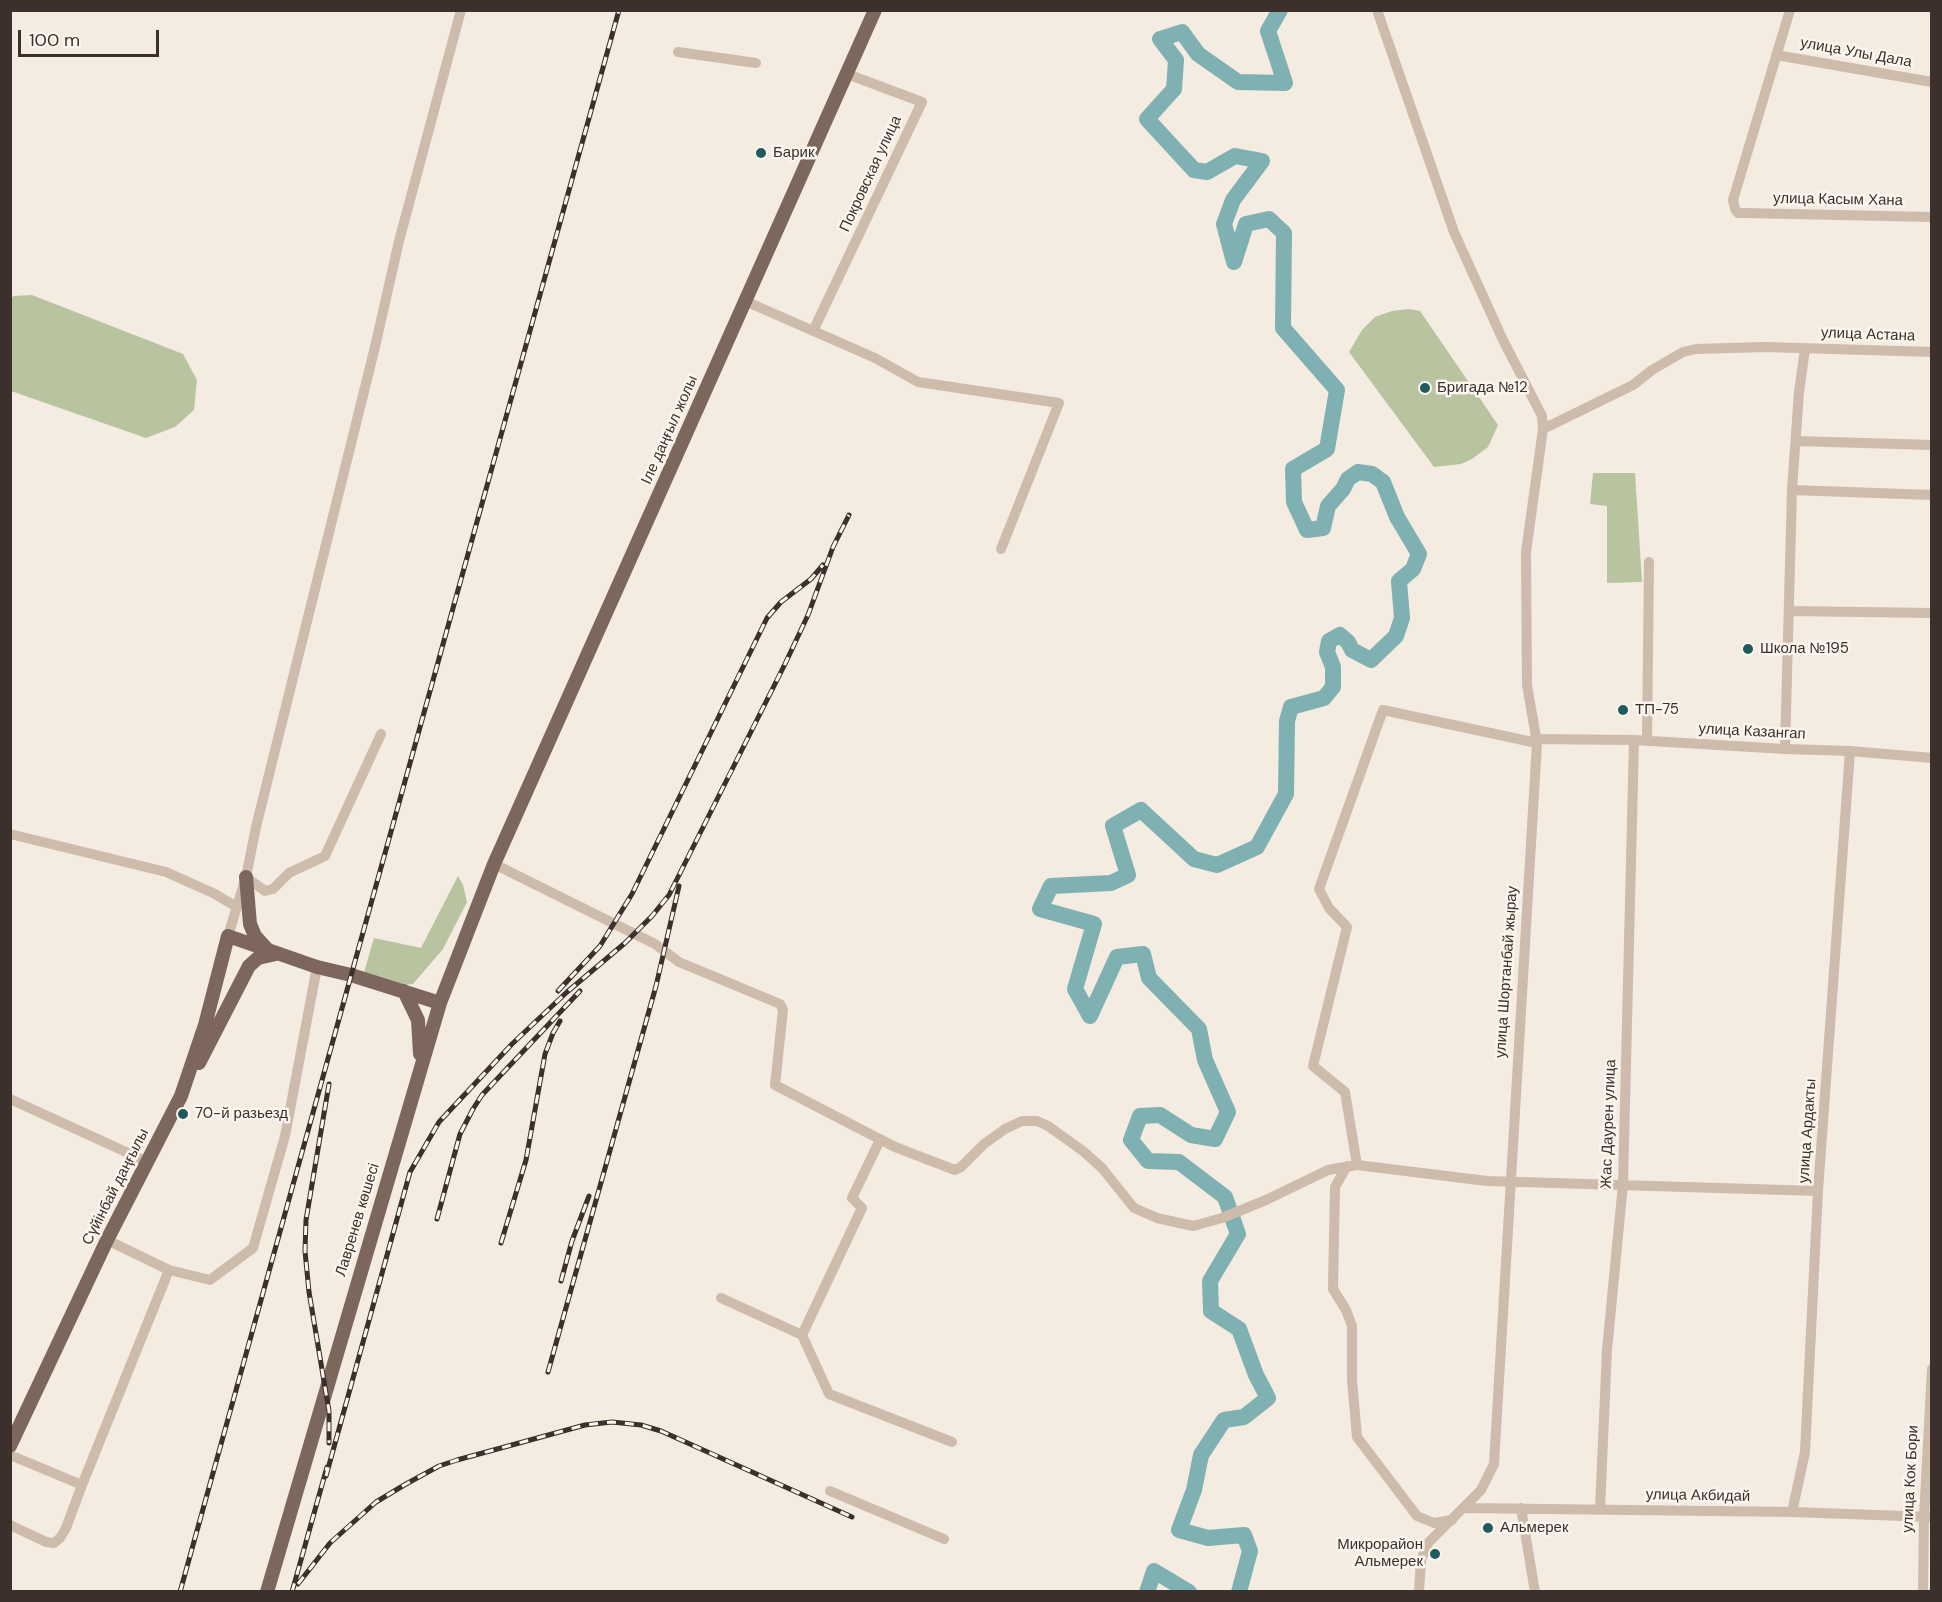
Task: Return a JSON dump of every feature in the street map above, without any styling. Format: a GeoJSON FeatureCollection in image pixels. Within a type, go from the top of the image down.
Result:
{"type":"FeatureCollection","features":[{"type":"Feature","properties":{"kind":"main road","name":"Іле даңғыл жолы"},"geometry":{"type":"LineString","coordinates":[[495,864],[875,10]]}},
{"type":"Feature","properties":{"kind":"main road","name":"Лавренев көшесі"},"geometry":{"type":"LineString","coordinates":[[267,1592],[440,1003],[495,864]]}},
{"type":"Feature","properties":{"kind":"main road"},"geometry":{"type":"LineString","coordinates":[[246,877],[250,924],[255,936],[274,952]]}},
{"type":"Feature","properties":{"kind":"main road"},"geometry":{"type":"LineString","coordinates":[[228,936],[317,967],[440,1003]]}},
{"type":"Feature","properties":{"kind":"main road","name":"Сүйінбай даңғылы"},"geometry":{"type":"LineString","coordinates":[[10,1446],[107,1240],[181,1096],[205,1025],[228,936]]}},
{"type":"Feature","properties":{"kind":"main road"},"geometry":{"type":"LineString","coordinates":[[181,1096],[249,966],[258,958],[274,952]]}},
{"type":"Feature","properties":{"kind":"main road"},"geometry":{"type":"LineString","coordinates":[[404,991],[418,1020],[421,1037],[420,1074]]}},
{"type":"Feature","properties":{"kind":"street"},"geometry":{"type":"LineString","coordinates":[[228,936],[246,877],[256,827],[375,347],[399,241],[461,10]]}},
{"type":"Feature","properties":{"kind":"street"},"geometry":{"type":"LineString","coordinates":[[1377,10],[1454,232],[1502,338],[1542,416],[1543,429]]}},
{"type":"Feature","properties":{"kind":"street"},"geometry":{"type":"LineString","coordinates":[[1776,55],[1790,10]]}},
{"type":"Feature","properties":{"kind":"street"},"geometry":{"type":"LineString","coordinates":[[678,52],[756,63]]}},
{"type":"Feature","properties":{"kind":"street","name":"улица Улы Дала"},"geometry":{"type":"LineString","coordinates":[[1776,55],[1932,81]]}},
{"type":"Feature","properties":{"kind":"street","name":"улица Касым Хана"},"geometry":{"type":"LineString","coordinates":[[1776,55],[1733,200],[1738,213],[1932,217]]}},
{"type":"Feature","properties":{"kind":"street","name":"Покровская улица"},"geometry":{"type":"LineString","coordinates":[[813,331],[922,102],[847,74]]}},
{"type":"Feature","properties":{"kind":"street"},"geometry":{"type":"LineString","coordinates":[[745,301],[875,358],[918,382],[1059,403],[1001,549]]}},
{"type":"Feature","properties":{"kind":"street","name":"улица Астана"},"geometry":{"type":"LineString","coordinates":[[1543,429],[1633,384],[1683,352],[1721,347],[1932,352]]}},
{"type":"Feature","properties":{"kind":"street"},"geometry":{"type":"LineString","coordinates":[[1785,749],[1792,490],[1804,349]]}},
{"type":"Feature","properties":{"kind":"street","name":"улица Шортанбай жырау"},"geometry":{"type":"LineString","coordinates":[[1419,1592],[1421,1560],[1428,1543],[1481,1490],[1494,1464],[1536,741],[1527,685],[1526,552],[1543,429]]}},
{"type":"Feature","properties":{"kind":"street"},"geometry":{"type":"LineString","coordinates":[[1796,441],[1932,446]]}},
{"type":"Feature","properties":{"kind":"street"},"geometry":{"type":"LineString","coordinates":[[1792,490],[1932,495]]}},
{"type":"Feature","properties":{"kind":"street"},"geometry":{"type":"LineString","coordinates":[[1647,741],[1649,562]]}},
{"type":"Feature","properties":{"kind":"street"},"geometry":{"type":"LineString","coordinates":[[1790,611],[1932,613]]}},
{"type":"Feature","properties":{"kind":"street","name":"улица Казангап"},"geometry":{"type":"LineString","coordinates":[[1352,1166],[1345,1092],[1313,1066],[1347,927],[1329,908],[1319,889],[1383,710],[1536,741],[1634,740],[1850,751],[1932,758]]}},
{"type":"Feature","properties":{"kind":"street"},"geometry":{"type":"LineString","coordinates":[[246,877],[265,891],[273,889],[289,873],[325,856],[381,734]]}},
{"type":"Feature","properties":{"kind":"street","name":"Жас Даурен улица"},"geometry":{"type":"LineString","coordinates":[[1600,1509],[1607,1350],[1623,1184],[1634,740]]}},
{"type":"Feature","properties":{"kind":"street","name":"улица Ардакты"},"geometry":{"type":"LineString","coordinates":[[1792,1512],[1805,1452],[1818,1191],[1850,751]]}},
{"type":"Feature","properties":{"kind":"street"},"geometry":{"type":"LineString","coordinates":[[10,834],[166,872],[213,893],[237,907]]}},
{"type":"Feature","properties":{"kind":"street"},"geometry":{"type":"LineString","coordinates":[[495,864],[655,944],[680,962],[780,1004],[783,1010],[774,1085],[880,1140],[955,1170],[1005,1129],[1022,1121],[1037,1121],[1066,1139],[1102,1168],[1134,1208],[1157,1218],[1193,1226],[1237,1212],[1328,1170],[1352,1166],[1487,1181],[1818,1191]]}},
{"type":"Feature","properties":{"kind":"street"},"geometry":{"type":"LineString","coordinates":[[107,1240],[170,1270],[210,1280],[253,1248],[285,1136],[317,967]]}},
{"type":"Feature","properties":{"kind":"street"},"geometry":{"type":"LineString","coordinates":[[10,1099],[148,1162]]}},
{"type":"Feature","properties":{"kind":"street"},"geometry":{"type":"LineString","coordinates":[[802,1335],[862,1208],[852,1198],[880,1140]]}},
{"type":"Feature","properties":{"kind":"street"},"geometry":{"type":"LineString","coordinates":[[1352,1166],[1335,1187],[1333,1289],[1346,1310],[1352,1326],[1352,1380],[1357,1437],[1417,1515],[1434,1523],[1452,1520]]}},
{"type":"Feature","properties":{"kind":"street"},"geometry":{"type":"LineString","coordinates":[[10,1525],[46,1542],[54,1543],[60,1538],[170,1270]]}},
{"type":"Feature","properties":{"kind":"street"},"geometry":{"type":"LineString","coordinates":[[721,1298],[802,1335],[829,1394],[952,1442]]}},
{"type":"Feature","properties":{"kind":"street","name":"улица Кок Бори"},"geometry":{"type":"LineString","coordinates":[[1923,1592],[1928,1517],[1932,1369]]}},
{"type":"Feature","properties":{"kind":"street"},"geometry":{"type":"LineString","coordinates":[[10,1455],[81,1485]]}},
{"type":"Feature","properties":{"kind":"street"},"geometry":{"type":"LineString","coordinates":[[830,1491],[944,1539]]}},
{"type":"Feature","properties":{"kind":"street","name":"улица Акбидай"},"geometry":{"type":"LineString","coordinates":[[1464,1508],[1792,1512],[1928,1517]]}},
{"type":"Feature","properties":{"kind":"street"},"geometry":{"type":"LineString","coordinates":[[1521,1508],[1535,1592]]}},
{"type":"Feature","properties":{"kind":"green space"},"geometry":{"type":"Polygon","coordinates":[[[32,295],[183,354],[197,380],[194,410],[175,427],[146,438],[11,391],[11,298],[32,295]]]}},
{"type":"Feature","properties":{"kind":"green space","name":"Бригада №12"},"geometry":{"type":"Polygon","coordinates":[[[1409,309],[1420,311],[1498,425],[1488,447],[1461,464],[1434,467],[1349,352],[1362,330],[1375,317],[1392,311],[1409,309]]]}},
{"type":"Feature","properties":{"kind":"green space"},"geometry":{"type":"Polygon","coordinates":[[[1593,473],[1635,473],[1642,582],[1607,583],[1607,506],[1590,504],[1593,473]]]}},
{"type":"Feature","properties":{"kind":"green space"},"geometry":{"type":"Polygon","coordinates":[[[458,876],[467,902],[443,949],[413,984],[403,985],[363,976],[374,938],[421,948],[458,876]]]}},
{"type":"Feature","properties":{"kind":"waterway"},"geometry":{"type":"LineString","coordinates":[[1239,1592],[1250,1551],[1244,1535],[1208,1538],[1179,1530],[1194,1490],[1201,1455],[1224,1420],[1244,1417],[1268,1398],[1256,1375],[1239,1329],[1211,1311],[1210,1281],[1238,1234],[1225,1197],[1179,1162],[1148,1161],[1131,1140],[1140,1116],[1160,1115],[1191,1135],[1215,1139],[1228,1112],[1205,1060],[1199,1029],[1149,978],[1143,954],[1117,957],[1090,1016],[1075,989],[1094,924],[1040,909],[1051,886],[1111,883],[1128,875],[1113,826],[1141,810],[1194,859],[1217,865],[1257,847],[1286,794],[1287,721],[1291,707],[1324,698],[1333,687],[1333,667],[1327,652],[1329,641],[1340,635],[1348,642],[1352,650],[1371,660],[1396,636],[1402,618],[1399,581],[1413,569],[1419,554],[1397,517],[1383,482],[1372,474],[1358,472],[1348,479],[1343,489],[1328,506],[1323,528],[1307,530],[1294,502],[1293,469],[1327,449],[1337,390],[1283,328],[1284,233],[1269,219],[1246,224],[1234,262],[1224,224],[1233,200],[1262,161],[1235,156],[1207,172],[1194,170],[1147,119],[1174,89],[1176,60],[1160,39],[1182,32],[1198,54],[1238,82],[1285,83],[1268,31],[1280,10]]}},
{"type":"Feature","properties":{"kind":"waterway"},"geometry":{"type":"LineString","coordinates":[[1147,1592],[1154,1571],[1189,1592]]}},
{"type":"Feature","properties":{"kind":"railway"},"geometry":{"type":"LineString","coordinates":[[180,1592],[619,10]]}},
{"type":"Feature","properties":{"kind":"railway"},"geometry":{"type":"LineString","coordinates":[[326,1476],[410,1172],[439,1122],[512,1044],[567,992],[625,943],[669,895],[785,664],[808,615],[833,547],[849,515]]}},
{"type":"Feature","properties":{"kind":"railway"},"geometry":{"type":"LineString","coordinates":[[558,991],[600,946],[632,894],[767,618],[781,602],[811,579],[823,565]]}},
{"type":"Feature","properties":{"kind":"railway"},"geometry":{"type":"LineString","coordinates":[[548,1372],[656,986],[679,886]]}},
{"type":"Feature","properties":{"kind":"railway"},"geometry":{"type":"LineString","coordinates":[[437,1219],[460,1134],[473,1109],[482,1095],[580,991]]}},
{"type":"Feature","properties":{"kind":"railway"},"geometry":{"type":"LineString","coordinates":[[501,1243],[526,1160],[545,1054],[560,1021]]}},
{"type":"Feature","properties":{"kind":"railway"},"geometry":{"type":"LineString","coordinates":[[329,1084],[306,1220],[305,1251],[309,1292],[329,1411],[329,1443]]}},
{"type":"Feature","properties":{"kind":"railway"},"geometry":{"type":"LineString","coordinates":[[561,1281],[572,1241],[589,1196]]}},
{"type":"Feature","properties":{"kind":"railway"},"geometry":{"type":"LineString","coordinates":[[298,1584],[330,1543],[376,1502],[406,1484],[439,1466],[457,1460],[585,1425],[612,1422],[641,1425],[661,1431],[852,1517]]}},
{"type":"Feature","properties":{"kind":"railway"},"geometry":{"type":"LineString","coordinates":[[292,1592],[327,1467]]}},
{"type":"Feature","properties":{"kind":"place","name":"Барик"},"geometry":{"type":"Point","coordinates":[761,153]}},
{"type":"Feature","properties":{"kind":"place","name":"Бригада №12"},"geometry":{"type":"Point","coordinates":[1425,388]}},
{"type":"Feature","properties":{"kind":"place","name":"Школа №195"},"geometry":{"type":"Point","coordinates":[1748,649]}},
{"type":"Feature","properties":{"kind":"place","name":"ТП-75"},"geometry":{"type":"Point","coordinates":[1623,710]}},
{"type":"Feature","properties":{"kind":"place","name":"70-й разьезд"},"geometry":{"type":"Point","coordinates":[183,1114]}},
{"type":"Feature","properties":{"kind":"place","name":"Альмерек"},"geometry":{"type":"Point","coordinates":[1488,1528]}},
{"type":"Feature","properties":{"kind":"place","name":"Микрорайон Альмерек"},"geometry":{"type":"Point","coordinates":[1435,1554]}}]}
